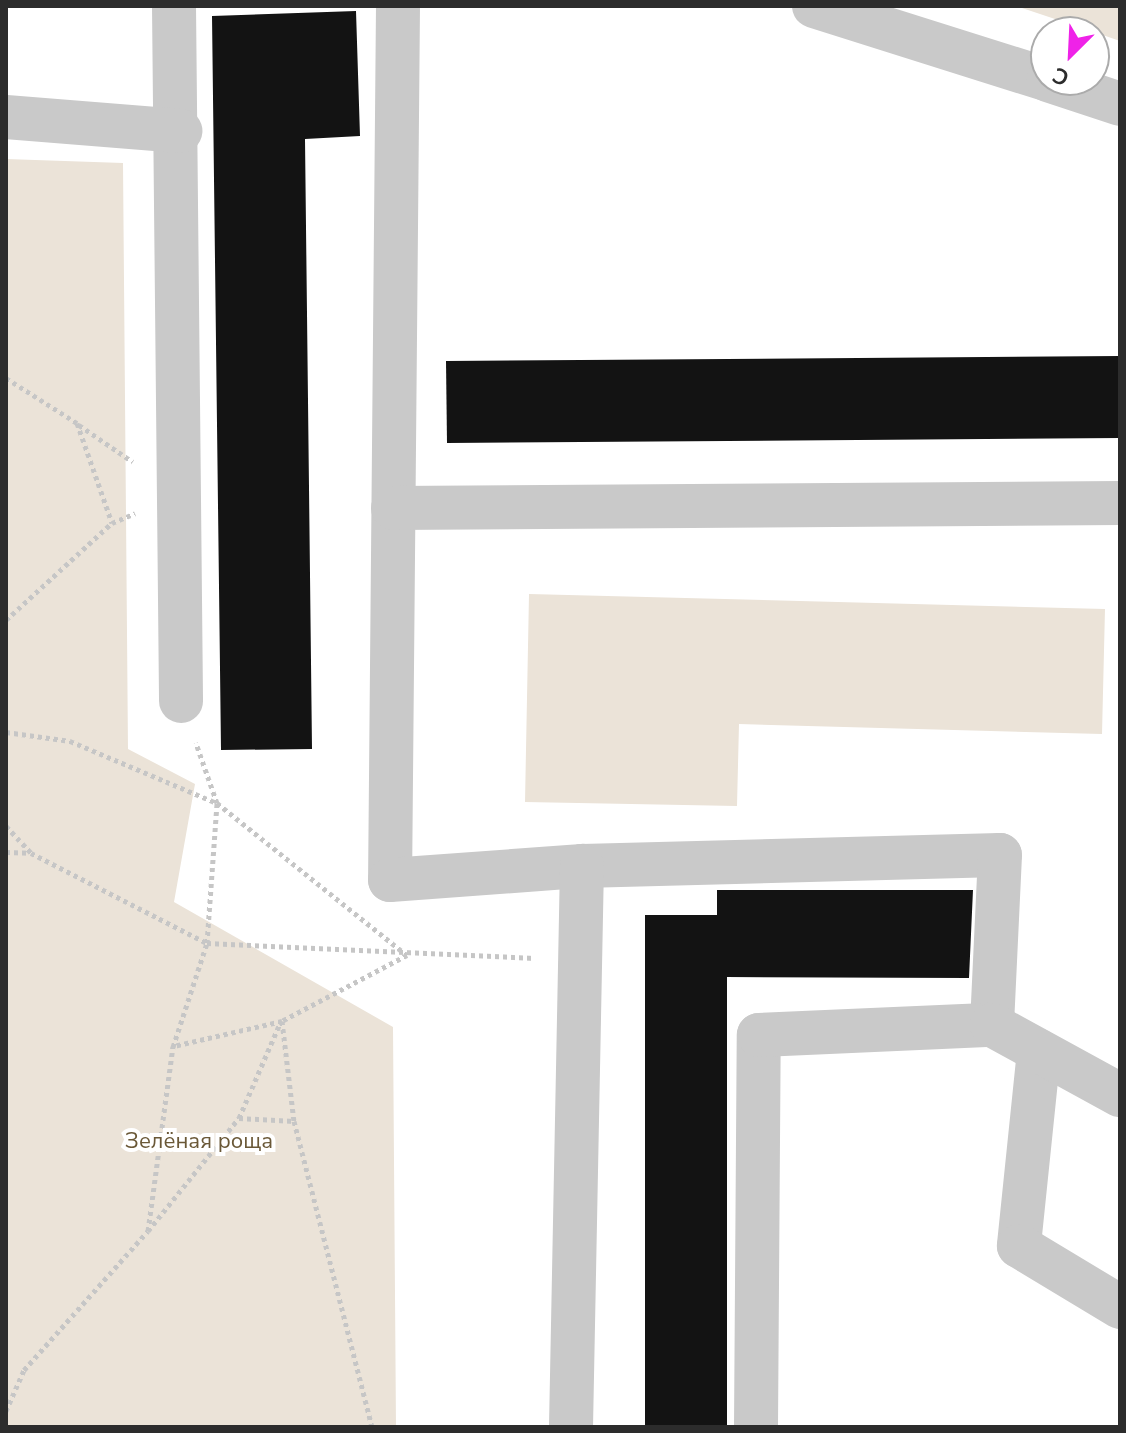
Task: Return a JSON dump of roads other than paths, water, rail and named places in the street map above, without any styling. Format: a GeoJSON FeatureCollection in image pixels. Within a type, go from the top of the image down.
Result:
{"type":"FeatureCollection","features":[{"type":"Feature","properties":{"kind":"street"},"geometry":{"type":"LineString","coordinates":[[174,6],[180,131],[181,701]]}},
{"type":"Feature","properties":{"kind":"street"},"geometry":{"type":"LineString","coordinates":[[398,6],[390,880],[582,866],[1000,855],[992,1025]]}},
{"type":"Feature","properties":{"kind":"street"},"geometry":{"type":"LineString","coordinates":[[814,6],[1030,75]]}},
{"type":"Feature","properties":{"kind":"street"},"geometry":{"type":"LineString","coordinates":[[1096,96],[1120,104]]}},
{"type":"Feature","properties":{"kind":"street"},"geometry":{"type":"LineString","coordinates":[[6,117],[180,131]]}},
{"type":"Feature","properties":{"kind":"street"},"geometry":{"type":"LineString","coordinates":[[393,508],[1120,503]]}},
{"type":"Feature","properties":{"kind":"street"},"geometry":{"type":"LineString","coordinates":[[571,1427],[582,866]]}},
{"type":"Feature","properties":{"kind":"street"},"geometry":{"type":"LineString","coordinates":[[756,1427],[759,1035],[992,1025],[1120,1095]]}},
{"type":"Feature","properties":{"kind":"street"},"geometry":{"type":"LineString","coordinates":[[1039,1051],[1019,1246],[1120,1307]]}},
{"type":"Feature","properties":{"kind":"park label","name":"Зелёная роща"},"geometry":{"type":"Point","coordinates":[199,1142]}}]}
